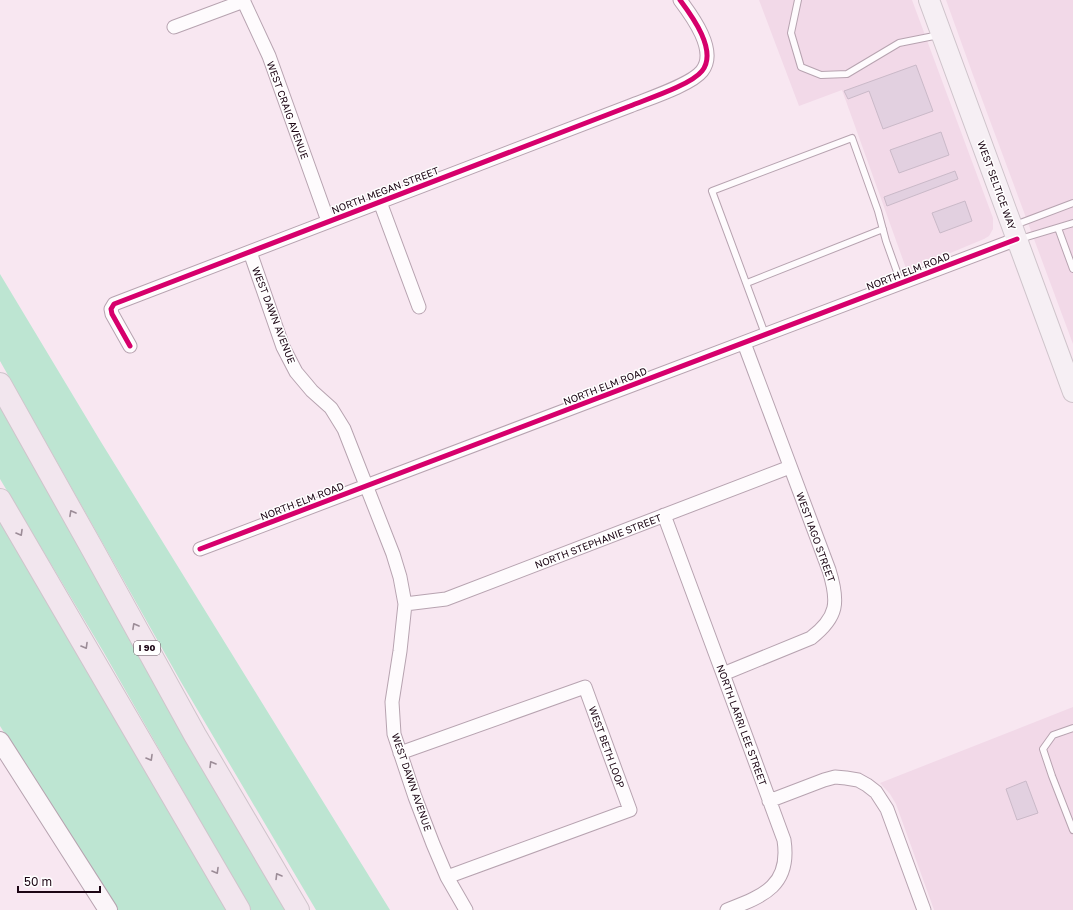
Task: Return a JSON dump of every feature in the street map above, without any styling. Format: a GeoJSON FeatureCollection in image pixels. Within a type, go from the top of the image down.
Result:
{"type":"FeatureCollection","features":[{"type":"Feature","properties":{"kind":"highway","name":"I 90"},"geometry":{"type":"LineString","coordinates":[[0,384],[195,734],[298,910]]}},
{"type":"Feature","properties":{"kind":"highway"},"geometry":{"type":"LineString","coordinates":[[0,500],[239,910]]}},
{"type":"Feature","properties":{"kind":"main road","name":"WEST SELTICE WAY"},"geometry":{"type":"LineString","coordinates":[[929,0],[1014,233],[1064,358],[1073,392]]}},
{"type":"Feature","properties":{"kind":"street"},"geometry":{"type":"LineString","coordinates":[[174,27],[243,0]]}},
{"type":"Feature","properties":{"kind":"street","name":"WEST CRAIG AVENUE"},"geometry":{"type":"LineString","coordinates":[[243,0],[269,56],[328,222]]}},
{"type":"Feature","properties":{"kind":"street","name":"NORTH MEGAN STREET"},"geometry":{"type":"LineString","coordinates":[[130,346],[112,314],[111,308],[114,304],[676,88],[701,73],[707,57],[704,40],[694,18],[680,0]]}},
{"type":"Feature","properties":{"kind":"street"},"geometry":{"type":"LineString","coordinates":[[380,202],[420,307]]}},
{"type":"Feature","properties":{"kind":"street","name":"NORTH ELM ROAD"},"geometry":{"type":"LineString","coordinates":[[200,549],[901,283],[1014,233]]}},
{"type":"Feature","properties":{"kind":"street","name":"WEST DAWN AVENUE"},"geometry":{"type":"LineString","coordinates":[[250,252],[283,346],[296,372],[312,391],[331,408],[344,429],[393,554],[400,577],[405,604],[400,651],[392,702],[394,734],[415,798],[447,877],[466,910]]}},
{"type":"Feature","properties":{"kind":"street","name":"WEST IAGO STREET"},"geometry":{"type":"LineString","coordinates":[[723,674],[811,638],[828,622],[833,611],[836,598],[835,586],[744,343]]}},
{"type":"Feature","properties":{"kind":"street","name":"NORTH STEPHANIE STREET"},"geometry":{"type":"LineString","coordinates":[[405,604],[446,599],[790,467]]}},
{"type":"Feature","properties":{"kind":"street","name":"NORTH LARRI LEE STREET"},"geometry":{"type":"LineString","coordinates":[[664,515],[784,840],[786,853],[782,873],[767,892],[758,898],[727,910]]}},
{"type":"Feature","properties":{"kind":"street","name":"WEST BETH LOOP"},"geometry":{"type":"LineString","coordinates":[[400,753],[585,687],[630,810],[447,877]]}},
{"type":"Feature","properties":{"kind":"street"},"geometry":{"type":"LineString","coordinates":[[0,741],[108,910]]}},
{"type":"Feature","properties":{"kind":"street"},"geometry":{"type":"LineString","coordinates":[[770,802],[835,777],[858,780],[867,785],[876,792],[887,809],[924,910]]}},
{"type":"Feature","properties":{"kind":"lane"},"geometry":{"type":"LineString","coordinates":[[798,0],[791,33],[801,67],[821,75],[847,74],[899,43],[941,34]]}},
{"type":"Feature","properties":{"kind":"lane"},"geometry":{"type":"LineString","coordinates":[[765,334],[712,191],[852,138],[878,211],[901,283]]}},
{"type":"Feature","properties":{"kind":"lane"},"geometry":{"type":"LineString","coordinates":[[1014,233],[1073,203]]}},
{"type":"Feature","properties":{"kind":"lane","name":"NORTH ELM ROAD"},"geometry":{"type":"LineString","coordinates":[[1014,233],[1058,228],[1073,223]]}},
{"type":"Feature","properties":{"kind":"lane"},"geometry":{"type":"LineString","coordinates":[[1058,228],[1073,269]]}},
{"type":"Feature","properties":{"kind":"lane"},"geometry":{"type":"LineString","coordinates":[[747,283],[883,229]]}},
{"type":"Feature","properties":{"kind":"lane"},"geometry":{"type":"LineString","coordinates":[[1073,728],[1053,735],[1043,749],[1073,830]]}},
{"type":"Feature","properties":{"kind":"shaded area"},"geometry":{"type":"Polygon","coordinates":[[[759,0],[912,0],[993,218],[993,229],[989,236],[907,271],[842,90],[799,106],[759,0]]]}},
{"type":"Feature","properties":{"kind":"shaded area"},"geometry":{"type":"Polygon","coordinates":[[[946,0],[1073,0],[1073,344],[973,75],[946,0]]]}},
{"type":"Feature","properties":{"kind":"shaded area"},"geometry":{"type":"Polygon","coordinates":[[[1073,707],[1073,910],[934,910],[896,804],[890,794],[880,783],[1073,707]]]}},
{"type":"Feature","properties":{"kind":"green space"},"geometry":{"type":"Polygon","coordinates":[[[0,274],[101,442],[390,910],[316,910],[181,682],[0,361],[0,274]]]}},
{"type":"Feature","properties":{"kind":"green space"},"geometry":{"type":"Polygon","coordinates":[[[0,405],[292,910],[251,910],[103,651],[0,479],[0,405]]]}},
{"type":"Feature","properties":{"kind":"green space"},"geometry":{"type":"Polygon","coordinates":[[[0,521],[227,910],[116,910],[0,726],[0,521]]]}},
{"type":"Feature","properties":{"kind":"building"},"geometry":{"type":"Polygon","coordinates":[[[916,65],[933,111],[883,129],[869,91],[848,99],[844,91],[916,65]]]}},
{"type":"Feature","properties":{"kind":"building"},"geometry":{"type":"Polygon","coordinates":[[[941,132],[949,155],[899,173],[890,150],[941,132]]]}},
{"type":"Feature","properties":{"kind":"building"},"geometry":{"type":"Polygon","coordinates":[[[955,171],[958,179],[887,206],[884,197],[955,171]]]}},
{"type":"Feature","properties":{"kind":"building"},"geometry":{"type":"Polygon","coordinates":[[[965,201],[972,221],[940,233],[932,213],[965,201]]]}},
{"type":"Feature","properties":{"kind":"building"},"geometry":{"type":"Polygon","coordinates":[[[1026,781],[1038,813],[1017,820],[1006,789],[1026,781]]]}},
{"type":"Feature","properties":{"kind":"cycle path"},"geometry":{"type":"LineString","coordinates":[[130,346],[112,314],[111,309],[114,304],[657,96],[696,76],[702,71],[706,63],[707,54],[705,44],[702,34],[680,0]]}},
{"type":"Feature","properties":{"kind":"cycle path"},"geometry":{"type":"LineString","coordinates":[[200,549],[1017,239]]}}]}
